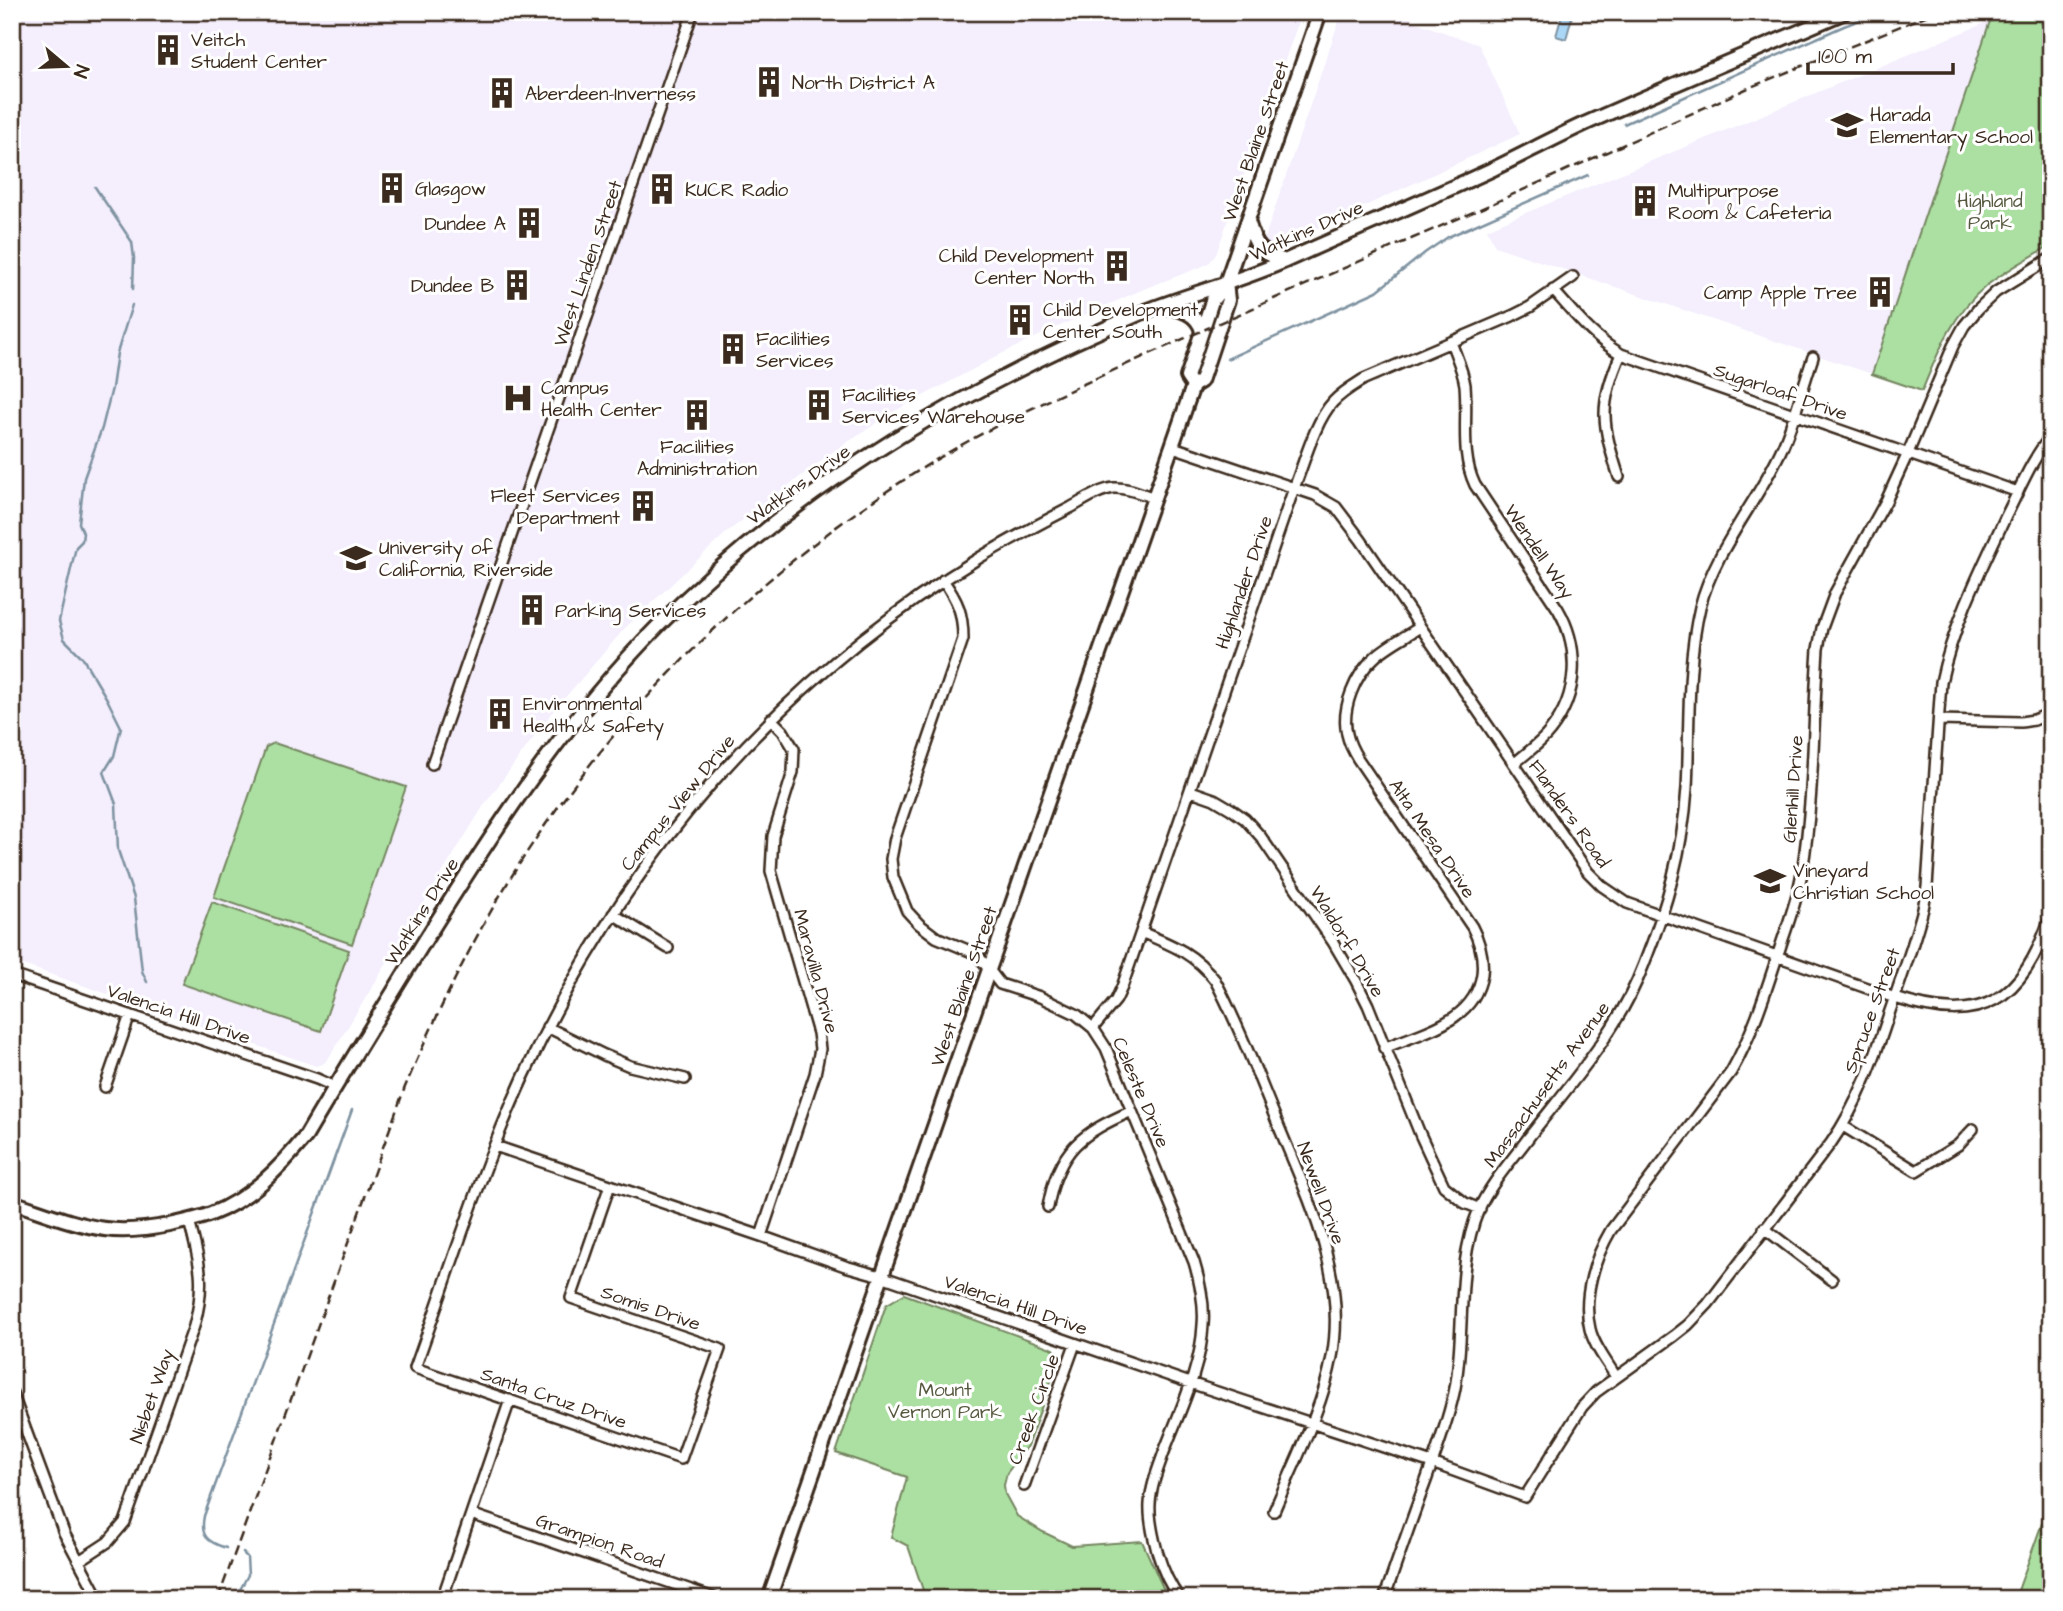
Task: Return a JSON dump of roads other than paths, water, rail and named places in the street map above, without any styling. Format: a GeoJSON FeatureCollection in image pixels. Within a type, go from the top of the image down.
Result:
{"type":"FeatureCollection","features":[{"type":"Feature","properties":{"kind":"street","name":"West Linden Street"},"geometry":{"type":"LineString","coordinates":[[432,764],[692,12]]}},
{"type":"Feature","properties":{"kind":"street","name":"West Blaine Street"},"geometry":{"type":"LineString","coordinates":[[1193,386],[1187,377],[1212,301],[1226,283],[1320,12]]}},
{"type":"Feature","properties":{"kind":"street","name":"Watkins Drive"},"geometry":{"type":"LineString","coordinates":[[12,1202],[82,1225],[107,1230],[136,1230],[189,1221],[212,1214],[233,1203],[274,1173],[306,1136],[518,795],[584,708],[696,590],[769,526],[912,428],[989,385],[1066,347],[1161,306],[1248,277],[1490,170],[1577,127],[1845,12]]}},
{"type":"Feature","properties":{"kind":"street"},"geometry":{"type":"LineString","coordinates":[[1248,221],[1257,247],[1264,253],[1285,261]]}},
{"type":"Feature","properties":{"kind":"street","name":"Glenhill Drive"},"geometry":{"type":"LineString","coordinates":[[1616,1377],[1590,1329],[1590,1290],[1602,1245],[1731,1072],[1752,1029],[1796,901],[1806,846],[1817,663],[1822,628],[1835,593],[1886,500],[1964,326],[1996,292],[2051,258]]}},
{"type":"Feature","properties":{"kind":"street","name":"Highlander Drive"},"geometry":{"type":"LineString","coordinates":[[1093,1028],[1122,987],[1294,488],[1322,416],[1334,400],[1364,379],[1530,307],[1573,277]]}},
{"type":"Feature","properties":{"kind":"street","name":"West Blaine Street"},"geometry":{"type":"LineString","coordinates":[[769,1599],[1193,386],[1201,381],[1228,300],[1226,283]]}},
{"type":"Feature","properties":{"kind":"street","name":"Sugarloaf Drive"},"geometry":{"type":"LineString","coordinates":[[1553,290],[1587,328],[1621,354],[2018,492]]}},
{"type":"Feature","properties":{"kind":"street"},"geometry":{"type":"LineString","coordinates":[[1161,306],[1191,315],[1200,323],[1202,331]]}},
{"type":"Feature","properties":{"kind":"street","name":"Wendell Way"},"geometry":{"type":"LineString","coordinates":[[1451,342],[1465,389],[1469,473],[1558,608],[1566,623],[1573,651],[1574,668],[1563,712],[1541,741],[1514,764]]}},
{"type":"Feature","properties":{"kind":"street"},"geometry":{"type":"LineString","coordinates":[[1619,477],[1609,446],[1604,409],[1610,378],[1621,354]]}},
{"type":"Feature","properties":{"kind":"street","name":"Massachusetts Avenue"},"geometry":{"type":"LineString","coordinates":[[1384,1599],[1432,1463],[1455,1387],[1467,1249],[1480,1209],[1503,1171],[1617,1021],[1645,963],[1675,873],[1681,841],[1687,786],[1693,659],[1700,606],[1711,573],[1779,453],[1813,357]]}},
{"type":"Feature","properties":{"kind":"street","name":"Spruce Street"},"geometry":{"type":"LineString","coordinates":[[1525,1497],[1582,1407],[1595,1392],[1698,1316],[1843,1126],[1867,1074],[1923,909],[1941,682],[1950,646],[1983,564],[2033,461],[2051,436]]}},
{"type":"Feature","properties":{"kind":"street","name":"Flanders Road"},"geometry":{"type":"LineString","coordinates":[[1173,447],[1294,488],[1328,501],[1336,507],[1588,872],[1601,886],[1627,903],[1923,1008],[1941,1010],[1971,1010],[2003,994],[2018,981],[2030,965],[2041,945],[2051,915]]}},
{"type":"Feature","properties":{"kind":"street","name":"Campus View Drive"},"geometry":{"type":"LineString","coordinates":[[415,1368],[495,1146],[547,1027],[613,914],[669,833],[771,719],[813,679],[898,611],[943,580],[1023,532],[1098,493],[1115,488],[1155,498]]}},
{"type":"Feature","properties":{"kind":"street","name":"Celeste Drive"},"geometry":{"type":"LineString","coordinates":[[943,580],[958,603],[962,639],[895,838],[891,859],[893,877],[907,911],[919,925],[936,937],[977,954],[1000,984],[1059,1005],[1093,1028],[1106,1048],[1200,1281],[1204,1324],[1197,1359],[1155,1478],[1149,1505],[1150,1524],[1159,1559],[1165,1575],[1180,1599]]}},
{"type":"Feature","properties":{"kind":"street","name":"Alta Mesa Drive"},"geometry":{"type":"LineString","coordinates":[[1384,1048],[1448,1022],[1462,1013],[1474,998],[1483,966],[1479,940],[1472,927],[1358,759],[1347,733],[1345,720],[1351,695],[1363,670],[1375,657],[1420,627]]}},
{"type":"Feature","properties":{"kind":"street"},"geometry":{"type":"LineString","coordinates":[[1939,720],[2021,722],[2051,713]]}},
{"type":"Feature","properties":{"kind":"street","name":"Maravilla Drive"},"geometry":{"type":"LineString","coordinates":[[761,1236],[815,1074],[820,1049],[815,1018],[771,871],[773,836],[793,772],[794,760],[794,749],[790,741],[771,719]]}},
{"type":"Feature","properties":{"kind":"street","name":"Waldorf Drive"},"geometry":{"type":"LineString","coordinates":[[1191,791],[1214,799],[1245,819],[1333,942],[1356,981],[1444,1186],[1465,1203],[1480,1209]]}},
{"type":"Feature","properties":{"kind":"street"},"geometry":{"type":"LineString","coordinates":[[613,914],[667,948]]}},
{"type":"Feature","properties":{"kind":"street","name":"Newell Drive"},"geometry":{"type":"LineString","coordinates":[[1141,932],[1181,949],[1199,961],[1215,980],[1260,1081],[1317,1222],[1331,1272],[1334,1340],[1328,1374],[1311,1423],[1274,1511]]}},
{"type":"Feature","properties":{"kind":"street","name":"Valencia Hill Drive"},"geometry":{"type":"LineString","coordinates":[[12,975],[335,1087]]}},
{"type":"Feature","properties":{"kind":"street"},"geometry":{"type":"LineString","coordinates":[[105,1087],[130,1015]]}},
{"type":"Feature","properties":{"kind":"street"},"geometry":{"type":"LineString","coordinates":[[547,1027],[630,1066],[685,1079]]}},
{"type":"Feature","properties":{"kind":"street"},"geometry":{"type":"LineString","coordinates":[[1048,1207],[1055,1177],[1075,1145],[1101,1125],[1132,1111]]}},
{"type":"Feature","properties":{"kind":"street"},"geometry":{"type":"LineString","coordinates":[[1843,1126],[1916,1171],[1958,1145],[1973,1129]]}},
{"type":"Feature","properties":{"kind":"street","name":"Valencia Hill Drive"},"geometry":{"type":"LineString","coordinates":[[495,1146],[1432,1463],[1525,1497]]}},
{"type":"Feature","properties":{"kind":"street","name":"Somis Drive"},"geometry":{"type":"LineString","coordinates":[[610,1185],[570,1298],[720,1349],[681,1459]]}},
{"type":"Feature","properties":{"kind":"street","name":"Nisbet Way"},"geometry":{"type":"LineString","coordinates":[[79,1561],[108,1542],[125,1522],[194,1326],[202,1293],[200,1267],[189,1221]]}},
{"type":"Feature","properties":{"kind":"street"},"geometry":{"type":"LineString","coordinates":[[1764,1228],[1832,1280]]}},
{"type":"Feature","properties":{"kind":"street","name":"Creek Circle"},"geometry":{"type":"LineString","coordinates":[[1024,1486],[1075,1344]]}},
{"type":"Feature","properties":{"kind":"street","name":"Santa Cruz Drive"},"geometry":{"type":"LineString","coordinates":[[415,1368],[681,1459]]}},
{"type":"Feature","properties":{"kind":"street"},"geometry":{"type":"LineString","coordinates":[[12,1392],[55,1513],[99,1599]]}},
{"type":"Feature","properties":{"kind":"street"},"geometry":{"type":"LineString","coordinates":[[442,1599],[510,1400]]}},
{"type":"Feature","properties":{"kind":"street","name":"Grampion Road"},"geometry":{"type":"LineString","coordinates":[[471,1514],[717,1599]]}},
{"type":"Feature","properties":{"kind":"water"},"geometry":{"type":"Polygon","coordinates":[[[1562,15],[1572,17],[1566,39],[1556,36],[1562,15]]]}},
{"type":"Feature","properties":{"kind":"waterway"},"geometry":{"type":"LineString","coordinates":[[1624,124],[1880,12]]}},
{"type":"Feature","properties":{"kind":"waterway"},"geometry":{"type":"LineString","coordinates":[[1227,359],[1377,291],[1448,237],[1588,175]]}},
{"type":"Feature","properties":{"kind":"waterway"},"geometry":{"type":"LineString","coordinates":[[95,187],[132,242],[133,289]]}},
{"type":"Feature","properties":{"kind":"waterway"},"geometry":{"type":"LineString","coordinates":[[132,305],[117,353],[102,428],[84,478],[79,523],[83,533],[82,541],[76,547],[59,621],[64,639],[82,657],[121,727],[114,756],[104,772],[116,804],[118,850],[134,898],[142,971],[147,982]]}},
{"type":"Feature","properties":{"kind":"waterway"},"geometry":{"type":"LineString","coordinates":[[226,1548],[206,1537],[203,1529],[204,1516],[352,1110]]}},
{"type":"Feature","properties":{"kind":"waterway"},"geometry":{"type":"LineString","coordinates":[[235,1599],[248,1575],[247,1557],[243,1553]]}},
{"type":"Feature","properties":{"kind":"railway"},"geometry":{"type":"LineString","coordinates":[[218,1599],[405,1087],[470,949],[537,837],[583,774],[633,713],[687,656],[745,601],[805,551],[868,504],[934,461],[1032,408],[1746,89],[1935,12]]}},
{"type":"Feature","properties":{"kind":"place","name":"Veitch Student Center"},"geometry":{"type":"Point","coordinates":[168,50]}},
{"type":"Feature","properties":{"kind":"place","name":"North District A"},"geometry":{"type":"Point","coordinates":[769,82]}},
{"type":"Feature","properties":{"kind":"place","name":"Aberdeen-Inverness"},"geometry":{"type":"Point","coordinates":[502,93]}},
{"type":"Feature","properties":{"kind":"place","name":"Harada Elementary School"},"geometry":{"type":"Point","coordinates":[1847,125]}},
{"type":"Feature","properties":{"kind":"place","name":"Glasgow"},"geometry":{"type":"Point","coordinates":[392,188]}},
{"type":"Feature","properties":{"kind":"place","name":"KUCR Radio"},"geometry":{"type":"Point","coordinates":[662,189]}},
{"type":"Feature","properties":{"kind":"place","name":"Multipurpose Room & Cafeteria"},"geometry":{"type":"Point","coordinates":[1645,201]}},
{"type":"Feature","properties":{"kind":"place","name":"Dundee A"},"geometry":{"type":"Point","coordinates":[529,223]}},
{"type":"Feature","properties":{"kind":"place","name":"Child Development Center North"},"geometry":{"type":"Point","coordinates":[1117,266]}},
{"type":"Feature","properties":{"kind":"place","name":"Dundee B"},"geometry":{"type":"Point","coordinates":[517,285]}},
{"type":"Feature","properties":{"kind":"place","name":"Camp Apple Tree"},"geometry":{"type":"Point","coordinates":[1880,292]}},
{"type":"Feature","properties":{"kind":"place","name":"Child Development Center South"},"geometry":{"type":"Point","coordinates":[1020,320]}},
{"type":"Feature","properties":{"kind":"place","name":"Facilities Services"},"geometry":{"type":"Point","coordinates":[733,349]}},
{"type":"Feature","properties":{"kind":"place","name":"Campus Health Center"},"geometry":{"type":"Point","coordinates":[518,398]}},
{"type":"Feature","properties":{"kind":"place","name":"Facilities Services Warehouse"},"geometry":{"type":"Point","coordinates":[819,405]}},
{"type":"Feature","properties":{"kind":"place","name":"Facilities Administration"},"geometry":{"type":"Point","coordinates":[697,415]}},
{"type":"Feature","properties":{"kind":"place","name":"Fleet Services Department"},"geometry":{"type":"Point","coordinates":[643,506]}},
{"type":"Feature","properties":{"kind":"place","name":"University of California, Riverside"},"geometry":{"type":"Point","coordinates":[356,558]}},
{"type":"Feature","properties":{"kind":"place","name":"Parking Services"},"geometry":{"type":"Point","coordinates":[532,610]}},
{"type":"Feature","properties":{"kind":"place","name":"Environmental Health & Safety"},"geometry":{"type":"Point","coordinates":[500,714]}},
{"type":"Feature","properties":{"kind":"place","name":"Vineyard Christian School"},"geometry":{"type":"Point","coordinates":[1770,881]}},
{"type":"Feature","properties":{"kind":"park label","name":"Highland Park"},"geometry":{"type":"Point","coordinates":[1990,211]}},
{"type":"Feature","properties":{"kind":"park label","name":"Mount Vernon Park"},"geometry":{"type":"Point","coordinates":[945,1400]}}]}
